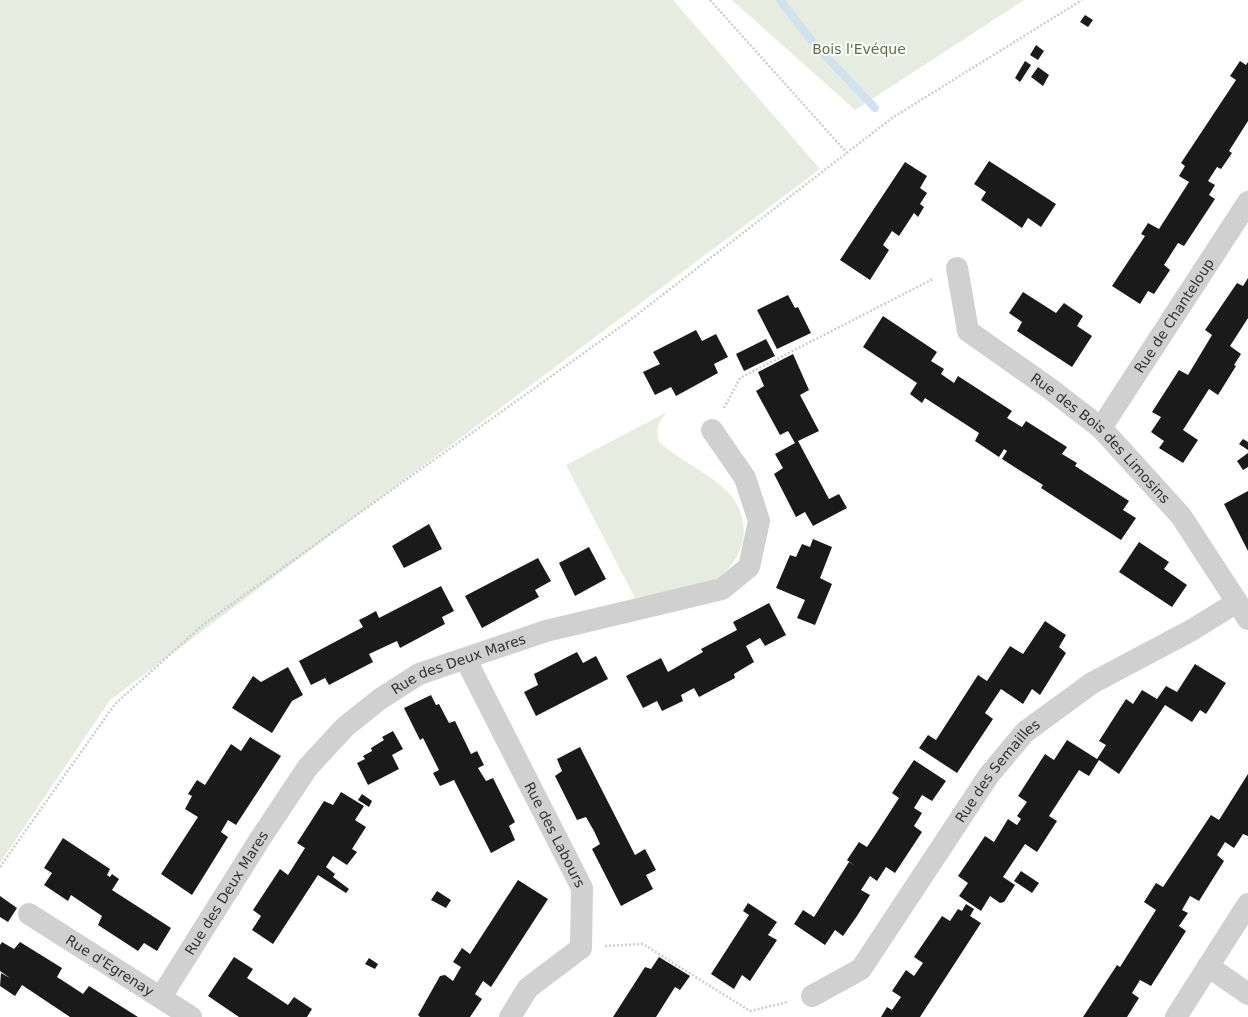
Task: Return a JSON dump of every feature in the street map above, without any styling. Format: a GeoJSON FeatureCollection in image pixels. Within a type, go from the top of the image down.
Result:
{"type":"FeatureCollection","features":[{"type":"Feature","properties":{"kind":"street","name":"Rue de Chanteloup"},"geometry":{"type":"LineString","coordinates":[[1101,428],[1248,202]]}},
{"type":"Feature","properties":{"kind":"street","name":"Rue des Bois des Limosins"},"geometry":{"type":"LineString","coordinates":[[956,268],[968,330],[1049,388],[1101,428],[1182,516],[1243,611]]}},
{"type":"Feature","properties":{"kind":"street","name":"Rue des Deux Mares"},"geometry":{"type":"LineString","coordinates":[[161,997],[260,839],[308,767],[345,728],[380,699],[419,674],[466,660],[546,632],[722,589],[749,566],[759,521],[745,478],[712,430]]}},
{"type":"Feature","properties":{"kind":"street","name":"Rue des Semailles"},"geometry":{"type":"LineString","coordinates":[[812,996],[861,969],[989,776],[1025,732],[1092,683],[1192,630],[1243,611]]}},
{"type":"Feature","properties":{"kind":"street","name":"Rue des Labours"},"geometry":{"type":"LineString","coordinates":[[466,660],[582,888],[580,948]]}},
{"type":"Feature","properties":{"kind":"street"},"geometry":{"type":"LineString","coordinates":[[1176,1017],[1248,904]]}},
{"type":"Feature","properties":{"kind":"street","name":"Rue d'Egrenay"},"geometry":{"type":"LineString","coordinates":[[29,914],[192,1017]]}},
{"type":"Feature","properties":{"kind":"street"},"geometry":{"type":"LineString","coordinates":[[510,1017],[528,988],[580,948]]}},
{"type":"Feature","properties":{"kind":"street"},"geometry":{"type":"LineString","coordinates":[[1208,966],[1248,994]]}},
{"type":"Feature","properties":{"kind":"path"},"geometry":{"type":"LineString","coordinates":[[710,0],[847,153]]}},
{"type":"Feature","properties":{"kind":"path"},"geometry":{"type":"LineString","coordinates":[[0,867],[115,704],[204,624],[623,324],[892,118],[1082,0]]}},
{"type":"Feature","properties":{"kind":"path"},"geometry":{"type":"LineString","coordinates":[[712,430],[740,378],[956,268]]}},
{"type":"Feature","properties":{"kind":"path"},"geometry":{"type":"LineString","coordinates":[[580,948],[643,944],[750,1011],[812,996]]}},
{"type":"Feature","properties":{"kind":"green space"},"geometry":{"type":"Polygon","coordinates":[[[0,0],[673,0],[820,169],[110,700],[0,863],[0,0]]]}},
{"type":"Feature","properties":{"kind":"green space","name":"Bois l'Evéque"},"geometry":{"type":"Polygon","coordinates":[[[732,0],[1024,0],[855,110],[732,0]]]}},
{"type":"Feature","properties":{"kind":"green space"},"geometry":{"type":"Polygon","coordinates":[[[667,412],[658,426],[657,433],[659,442],[716,482],[732,497],[742,518],[744,535],[739,552],[732,564],[723,574],[713,581],[685,589],[635,598],[566,465],[667,412]]]}},
{"type":"Feature","properties":{"kind":"building"},"geometry":{"type":"Polygon","coordinates":[[[1085,15],[1093,20],[1088,27],[1080,22],[1085,15]]]}},
{"type":"Feature","properties":{"kind":"building"},"geometry":{"type":"Polygon","coordinates":[[[1036,45],[1044,51],[1038,60],[1030,55],[1036,45]]]}},
{"type":"Feature","properties":{"kind":"building"},"geometry":{"type":"Polygon","coordinates":[[[1025,61],[1031,65],[1020,82],[1015,78],[1025,61]]]}},
{"type":"Feature","properties":{"kind":"building"},"geometry":{"type":"Polygon","coordinates":[[[1240,61],[1246,65],[1248,62],[1248,121],[1229,151],[1232,153],[1221,169],[1217,167],[1208,181],[1215,185],[1209,195],[1215,199],[1184,246],[1178,243],[1164,265],[1170,270],[1154,294],[1148,291],[1140,304],[1112,286],[1145,236],[1141,234],[1148,223],[1159,229],[1189,182],[1179,176],[1185,166],[1181,163],[1236,80],[1230,76],[1240,61]]]}},
{"type":"Feature","properties":{"kind":"building"},"geometry":{"type":"Polygon","coordinates":[[[1038,67],[1049,75],[1043,86],[1031,77],[1038,67]]]}},
{"type":"Feature","properties":{"kind":"building"},"geometry":{"type":"Polygon","coordinates":[[[989,161],[1056,204],[1041,227],[1028,218],[1022,228],[981,200],[986,192],[974,184],[989,161]]]}},
{"type":"Feature","properties":{"kind":"building"},"geometry":{"type":"Polygon","coordinates":[[[905,162],[927,176],[920,188],[927,193],[920,204],[924,207],[918,217],[914,213],[899,236],[892,231],[883,245],[889,250],[870,280],[840,260],[905,162]]]}},
{"type":"Feature","properties":{"kind":"building"},"geometry":{"type":"Polygon","coordinates":[[[1248,278],[1248,318],[1230,346],[1241,354],[1234,365],[1236,366],[1218,395],[1209,389],[1183,430],[1198,440],[1183,463],[1159,448],[1164,441],[1151,432],[1161,417],[1152,412],[1179,370],[1188,375],[1212,335],[1205,330],[1237,283],[1243,286],[1248,278]]]}},
{"type":"Feature","properties":{"kind":"building"},"geometry":{"type":"Polygon","coordinates":[[[1023,292],[1056,313],[1064,303],[1083,316],[1077,326],[1092,336],[1072,367],[1017,331],[1022,322],[1009,313],[1023,292]]]}},
{"type":"Feature","properties":{"kind":"building"},"geometry":{"type":"Polygon","coordinates":[[[788,295],[795,308],[798,307],[811,333],[777,349],[757,310],[788,295]]]}},
{"type":"Feature","properties":{"kind":"building"},"geometry":{"type":"Polygon","coordinates":[[[883,316],[937,352],[931,361],[944,369],[941,374],[954,383],[958,376],[1012,411],[1007,418],[1022,427],[1026,421],[1067,447],[1062,454],[1077,463],[1075,466],[1129,501],[1123,510],[1136,518],[1121,540],[1041,488],[1043,485],[1002,459],[1007,451],[1004,449],[999,457],[975,441],[979,433],[925,398],[922,403],[910,394],[917,383],[863,347],[883,316]]]}},
{"type":"Feature","properties":{"kind":"building"},"geometry":{"type":"Polygon","coordinates":[[[696,330],[702,341],[716,334],[728,357],[714,364],[718,373],[676,396],[671,387],[655,395],[643,372],[660,364],[653,352],[696,330]]]}},
{"type":"Feature","properties":{"kind":"building"},"geometry":{"type":"Polygon","coordinates":[[[766,339],[775,356],[744,371],[736,354],[766,339]]]}},
{"type":"Feature","properties":{"kind":"building"},"geometry":{"type":"Polygon","coordinates":[[[793,354],[809,390],[800,395],[819,431],[798,441],[829,499],[839,494],[847,508],[813,526],[805,512],[796,517],[774,474],[783,468],[775,454],[795,443],[788,431],[780,435],[756,391],[764,386],[758,372],[793,354]]]}},
{"type":"Feature","properties":{"kind":"building"},"geometry":{"type":"Polygon","coordinates":[[[1243,439],[1248,442],[1248,450],[1239,444],[1243,439]]]}},
{"type":"Feature","properties":{"kind":"building"},"geometry":{"type":"Polygon","coordinates":[[[1248,453],[1248,467],[1243,470],[1237,461],[1248,453]]]}},
{"type":"Feature","properties":{"kind":"building"},"geometry":{"type":"Polygon","coordinates":[[[1248,491],[1248,551],[1224,504],[1248,491]]]}},
{"type":"Feature","properties":{"kind":"building"},"geometry":{"type":"Polygon","coordinates":[[[429,524],[442,549],[404,568],[392,546],[429,524]]]}},
{"type":"Feature","properties":{"kind":"building"},"geometry":{"type":"Polygon","coordinates":[[[813,539],[832,547],[820,578],[832,584],[815,625],[797,618],[805,600],[776,588],[790,555],[796,557],[802,544],[810,547],[813,539]]]}},
{"type":"Feature","properties":{"kind":"building"},"geometry":{"type":"Polygon","coordinates":[[[1139,542],[1169,562],[1164,569],[1187,585],[1172,607],[1119,572],[1139,542]]]}},
{"type":"Feature","properties":{"kind":"building"},"geometry":{"type":"Polygon","coordinates":[[[589,547],[606,579],[575,596],[559,563],[589,547]]]}},
{"type":"Feature","properties":{"kind":"building"},"geometry":{"type":"Polygon","coordinates":[[[538,558],[551,581],[535,590],[539,597],[482,628],[465,596],[538,558]]]}},
{"type":"Feature","properties":{"kind":"building"},"geometry":{"type":"Polygon","coordinates":[[[441,586],[454,611],[442,617],[445,624],[400,648],[397,641],[369,654],[373,662],[329,685],[325,678],[311,685],[299,661],[363,627],[359,620],[376,611],[379,618],[441,586]]]}},
{"type":"Feature","properties":{"kind":"building"},"geometry":{"type":"Polygon","coordinates":[[[769,603],[786,635],[765,646],[760,638],[746,646],[754,662],[734,674],[735,678],[699,697],[694,688],[681,695],[683,701],[662,711],[657,701],[643,708],[626,676],[661,658],[668,672],[703,652],[701,649],[737,630],[733,622],[769,603]]]}},
{"type":"Feature","properties":{"kind":"building"},"geometry":{"type":"Polygon","coordinates":[[[1045,621],[1066,635],[1059,647],[1066,653],[1040,695],[1032,689],[1023,704],[1001,689],[985,713],[993,719],[957,773],[919,748],[928,735],[936,740],[978,675],[987,681],[1010,646],[1023,654],[1045,621]]]}},
{"type":"Feature","properties":{"kind":"building"},"geometry":{"type":"Polygon","coordinates":[[[577,652],[583,663],[596,656],[608,679],[536,716],[524,692],[538,685],[534,674],[577,652]]]}},
{"type":"Feature","properties":{"kind":"building"},"geometry":{"type":"Polygon","coordinates":[[[1195,664],[1226,683],[1206,714],[1200,710],[1192,722],[1165,705],[1119,774],[1099,760],[1089,776],[1079,770],[1049,816],[1057,821],[1037,852],[1025,844],[1003,877],[1015,885],[1004,902],[1000,903],[990,896],[981,911],[959,896],[968,883],[958,876],[985,836],[994,842],[1008,819],[1017,825],[1021,819],[1017,816],[1027,802],[1018,796],[1045,754],[1054,760],[1067,740],[1097,759],[1106,745],[1099,741],[1126,699],[1133,704],[1142,690],[1157,699],[1166,686],[1177,692],[1195,664]]]}},
{"type":"Feature","properties":{"kind":"building"},"geometry":{"type":"Polygon","coordinates":[[[288,667],[303,695],[292,701],[272,733],[232,708],[253,676],[261,682],[288,667]]]}},
{"type":"Feature","properties":{"kind":"building"},"geometry":{"type":"Polygon","coordinates":[[[431,695],[436,705],[439,704],[449,723],[455,721],[471,754],[477,751],[484,765],[478,768],[486,781],[493,778],[515,822],[509,826],[515,840],[491,853],[454,780],[440,786],[433,773],[439,770],[423,738],[420,740],[404,708],[431,695]]]}},
{"type":"Feature","properties":{"kind":"building"},"geometry":{"type":"Polygon","coordinates":[[[393,731],[403,749],[392,755],[399,769],[368,785],[357,763],[365,759],[363,756],[372,751],[371,748],[384,740],[382,737],[393,731]]]}},
{"type":"Feature","properties":{"kind":"building"},"geometry":{"type":"Polygon","coordinates":[[[250,737],[281,756],[236,825],[228,820],[221,832],[228,837],[192,895],[161,874],[198,817],[185,809],[192,796],[188,794],[197,780],[205,785],[231,744],[241,751],[250,737]]]}},
{"type":"Feature","properties":{"kind":"building"},"geometry":{"type":"Polygon","coordinates":[[[580,747],[635,855],[645,849],[656,870],[646,875],[653,889],[621,906],[592,849],[600,844],[594,831],[586,817],[577,820],[555,776],[562,771],[557,759],[580,747]]]}},
{"type":"Feature","properties":{"kind":"building"},"geometry":{"type":"Polygon","coordinates":[[[914,760],[946,781],[932,801],[922,795],[914,808],[922,813],[914,826],[922,832],[895,873],[886,867],[877,881],[870,876],[861,890],[870,895],[857,916],[843,936],[835,930],[825,945],[794,924],[803,910],[814,917],[849,862],[855,866],[847,860],[859,842],[867,847],[899,798],[892,793],[914,760]]]}},
{"type":"Feature","properties":{"kind":"building"},"geometry":{"type":"Polygon","coordinates":[[[1248,774],[1248,836],[1243,834],[1234,848],[1225,842],[1217,855],[1224,861],[1199,901],[1190,896],[1182,910],[1188,913],[1179,926],[1186,931],[1151,986],[1140,980],[1132,993],[1139,998],[1127,1017],[1083,1017],[1117,965],[1120,967],[1156,910],[1144,902],[1156,883],[1163,887],[1211,815],[1219,820],[1248,774]]]}},
{"type":"Feature","properties":{"kind":"building"},"geometry":{"type":"Polygon","coordinates":[[[341,792],[364,806],[355,820],[366,827],[352,849],[357,852],[347,865],[333,856],[326,867],[335,874],[333,877],[349,889],[346,893],[318,875],[273,944],[252,930],[261,916],[253,910],[280,869],[288,875],[305,848],[297,843],[324,801],[333,805],[341,792]]]}},
{"type":"Feature","properties":{"kind":"building"},"geometry":{"type":"Polygon","coordinates":[[[362,794],[372,801],[369,807],[358,800],[362,794]]]}},
{"type":"Feature","properties":{"kind":"building"},"geometry":{"type":"Polygon","coordinates":[[[63,838],[110,869],[107,875],[110,877],[112,874],[119,879],[112,890],[171,928],[157,951],[144,943],[138,951],[98,925],[102,916],[71,895],[68,901],[44,885],[52,873],[44,868],[63,838]]]}},
{"type":"Feature","properties":{"kind":"building"},"geometry":{"type":"Polygon","coordinates":[[[1021,871],[1039,883],[1032,893],[1014,881],[1021,871]]]}},
{"type":"Feature","properties":{"kind":"building"},"geometry":{"type":"Polygon","coordinates":[[[518,880],[548,899],[491,987],[483,981],[475,994],[482,999],[470,1017],[420,1017],[418,1015],[440,976],[445,975],[453,981],[461,967],[453,962],[462,948],[470,954],[518,880]]]}},
{"type":"Feature","properties":{"kind":"building"},"geometry":{"type":"Polygon","coordinates":[[[437,891],[451,900],[446,908],[431,900],[437,891]]]}},
{"type":"Feature","properties":{"kind":"building"},"geometry":{"type":"Polygon","coordinates":[[[0,896],[17,908],[8,922],[0,917],[0,896]]]}},
{"type":"Feature","properties":{"kind":"building"},"geometry":{"type":"Polygon","coordinates":[[[748,903],[777,922],[768,935],[777,940],[750,981],[742,975],[734,989],[711,974],[749,915],[743,911],[748,903]]]}},
{"type":"Feature","properties":{"kind":"building"},"geometry":{"type":"Polygon","coordinates":[[[966,904],[974,909],[970,916],[981,923],[920,1017],[881,1017],[887,1007],[892,1010],[901,997],[892,991],[906,970],[914,976],[923,963],[914,957],[942,916],[950,921],[958,909],[962,911],[966,904]]]}},
{"type":"Feature","properties":{"kind":"building"},"geometry":{"type":"Polygon","coordinates":[[[2,942],[14,949],[20,942],[62,968],[57,977],[83,994],[89,986],[138,1017],[70,1017],[22,985],[15,996],[0,986],[1,973],[10,978],[0,971],[0,945],[2,942]]]}},
{"type":"Feature","properties":{"kind":"building"},"geometry":{"type":"Polygon","coordinates":[[[234,957],[253,969],[247,978],[288,1005],[294,997],[312,1009],[307,1017],[239,1017],[208,996],[234,957]]]}},
{"type":"Feature","properties":{"kind":"building"},"geometry":{"type":"Polygon","coordinates":[[[659,957],[690,976],[680,990],[675,987],[656,1017],[613,1017],[645,967],[651,969],[659,957]]]}},
{"type":"Feature","properties":{"kind":"building"},"geometry":{"type":"Polygon","coordinates":[[[369,958],[378,964],[375,969],[365,964],[369,958]]]}},
{"type":"Feature","properties":{"kind":"waterway"},"geometry":{"type":"LineString","coordinates":[[780,0],[816,46],[875,108]]}}]}
